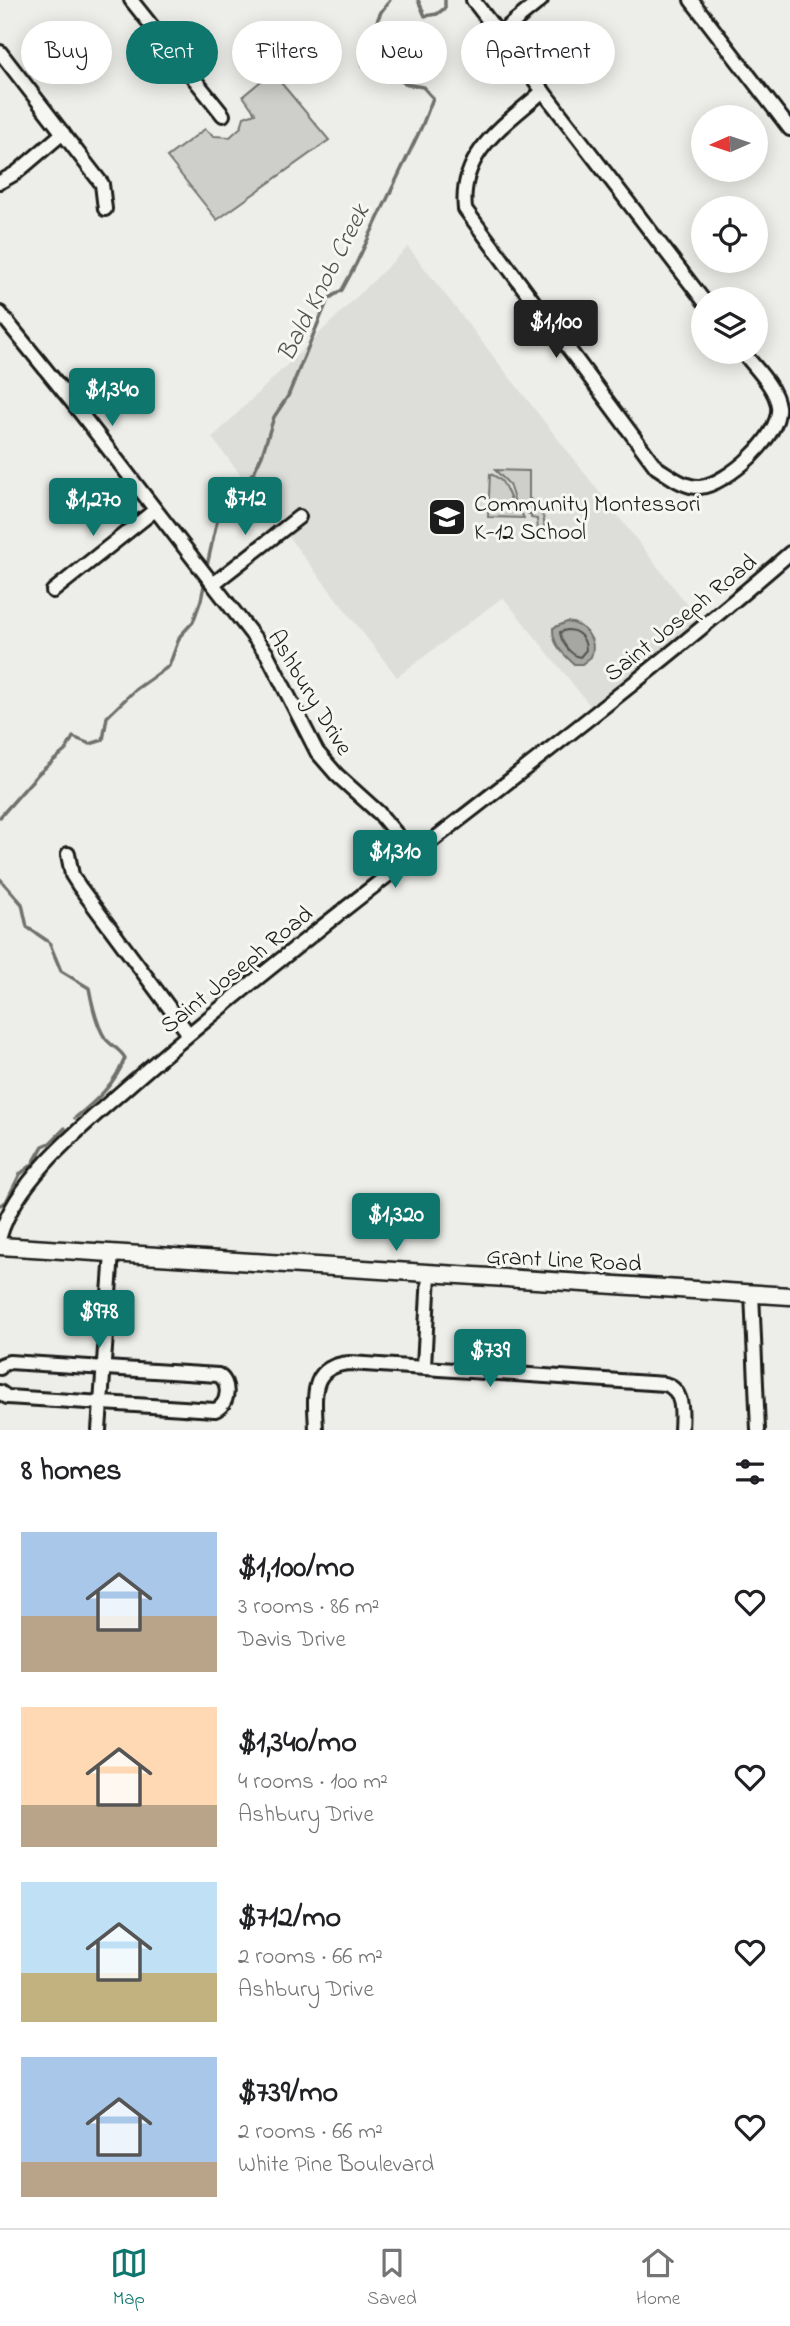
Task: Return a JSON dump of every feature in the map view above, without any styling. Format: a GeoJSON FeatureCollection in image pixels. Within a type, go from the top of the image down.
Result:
{"type":"FeatureCollection","features":[{"type":"Feature","properties":{"kind":"main road","name":"Grant Line Road"},"geometry":{"type":"LineString","coordinates":[[0,1246],[790,1296]]}},
{"type":"Feature","properties":{"kind":"street"},"geometry":{"type":"LineString","coordinates":[[131,0],[223,115]]}},
{"type":"Feature","properties":{"kind":"street"},"geometry":{"type":"LineString","coordinates":[[473,0],[489,21]]}},
{"type":"Feature","properties":{"kind":"street"},"geometry":{"type":"LineString","coordinates":[[515,21],[541,0]]}},
{"type":"Feature","properties":{"kind":"street"},"geometry":{"type":"LineString","coordinates":[[691,0],[790,129]]}},
{"type":"Feature","properties":{"kind":"street"},"geometry":{"type":"LineString","coordinates":[[0,52],[102,184],[105,209]]}},
{"type":"Feature","properties":{"kind":"street"},"geometry":{"type":"LineString","coordinates":[[538,84],[693,287]]}},
{"type":"Feature","properties":{"kind":"street"},"geometry":{"type":"LineString","coordinates":[[543,91],[487,141],[475,158],[468,170],[464,194],[465,209],[656,467],[681,483],[697,487],[709,485],[743,464],[763,446],[777,411],[772,391],[752,364]]}},
{"type":"Feature","properties":{"kind":"street"},"geometry":{"type":"LineString","coordinates":[[0,181],[16,173],[63,134]]}},
{"type":"Feature","properties":{"kind":"street","name":"Ashbury Drive"},"geometry":{"type":"LineString","coordinates":[[0,313],[267,654],[317,752],[337,775],[379,813],[413,854]]}},
{"type":"Feature","properties":{"kind":"street"},"geometry":{"type":"LineString","coordinates":[[777,411],[790,417]]}},
{"type":"Feature","properties":{"kind":"street"},"geometry":{"type":"LineString","coordinates":[[53,591],[155,510]]}},
{"type":"Feature","properties":{"kind":"street"},"geometry":{"type":"LineString","coordinates":[[212,583],[299,517]]}},
{"type":"Feature","properties":{"kind":"street","name":"Saint Joseph Road"},"geometry":{"type":"LineString","coordinates":[[0,1236],[4,1221],[31,1179],[79,1130],[188,1033],[702,629],[790,552]]}},
{"type":"Feature","properties":{"kind":"street"},"geometry":{"type":"LineString","coordinates":[[68,854],[72,875],[79,886],[188,1033]]}},
{"type":"Feature","properties":{"kind":"street"},"geometry":{"type":"LineString","coordinates":[[99,1430],[112,1253]]}},
{"type":"Feature","properties":{"kind":"street"},"geometry":{"type":"LineString","coordinates":[[424,1366],[429,1274]]}},
{"type":"Feature","properties":{"kind":"street"},"geometry":{"type":"LineString","coordinates":[[752,1293],[758,1430]]}},
{"type":"Feature","properties":{"kind":"street"},"geometry":{"type":"LineString","coordinates":[[0,1368],[9,1362],[105,1367],[218,1375],[223,1377],[226,1383],[225,1403],[222,1408],[215,1410],[7,1397],[0,1392]]}},
{"type":"Feature","properties":{"kind":"street"},"geometry":{"type":"LineString","coordinates":[[316,1430],[316,1391],[322,1373],[330,1367],[350,1363],[665,1384],[673,1386],[677,1392],[681,1430]]}},
{"type":"Feature","properties":{"kind":"shaded area"},"geometry":{"type":"Polygon","coordinates":[[[258,84],[282,84],[329,140],[217,220],[167,157],[205,129],[214,136],[230,137],[241,127],[244,117],[255,113],[243,96],[258,84]]]}},
{"type":"Feature","properties":{"kind":"shaded area","name":"Community Montessori K-12 School"},"geometry":{"type":"Polygon","coordinates":[[[408,247],[700,621],[592,708],[503,597],[397,677],[212,438],[408,247]]]}},
{"type":"Feature","properties":{"kind":"shaded area"},"geometry":{"type":"Polygon","coordinates":[[[495,470],[529,471],[529,514],[515,503],[509,484],[495,470]]]}},
{"type":"Feature","properties":{"kind":"shaded area"},"geometry":{"type":"Polygon","coordinates":[[[490,474],[503,483],[524,518],[488,517],[490,474]]]}},
{"type":"Feature","properties":{"kind":"shaded area"},"geometry":{"type":"Polygon","coordinates":[[[531,500],[544,519],[544,527],[538,531],[537,519],[531,518],[531,500]]]}},
{"type":"Feature","properties":{"kind":"water"},"geometry":{"type":"Polygon","coordinates":[[[567,622],[584,629],[593,644],[591,657],[582,664],[574,664],[554,639],[553,628],[567,622]]]}},
{"type":"Feature","properties":{"kind":"waterway","name":"Bald Knob Creek"},"geometry":{"type":"LineString","coordinates":[[206,570],[217,521],[231,494],[254,472],[274,417],[288,396],[328,299],[342,290],[356,264],[433,98],[423,87],[406,84],[387,72],[363,65],[361,57],[381,12],[390,0]]}},
{"type":"Feature","properties":{"kind":"waterway","name":"Bald Knob Creek"},"geometry":{"type":"LineString","coordinates":[[418,0],[425,16],[437,14],[445,8],[445,0]]}},
{"type":"Feature","properties":{"kind":"waterway","name":"Bald Knob Creek"},"geometry":{"type":"LineString","coordinates":[[0,817],[38,774],[66,750],[73,737],[90,744],[103,740],[107,717],[135,690],[169,666],[180,636],[193,622],[205,581]]}},
{"type":"Feature","properties":{"kind":"waterway"},"geometry":{"type":"LineString","coordinates":[[0,879],[22,904],[27,927],[49,942],[61,971],[89,988],[102,1032],[107,1041],[125,1058],[104,1091],[75,1118]]}},
{"type":"Feature","properties":{"kind":"waterway"},"geometry":{"type":"LineString","coordinates":[[0,1205],[6,1202],[20,1174],[32,1165],[43,1146],[50,1143],[65,1128]]}},
{"type":"Feature","properties":{"kind":"place","name":"Community Montessori K-12 School"},"geometry":{"type":"Point","coordinates":[447,517]}}]}
